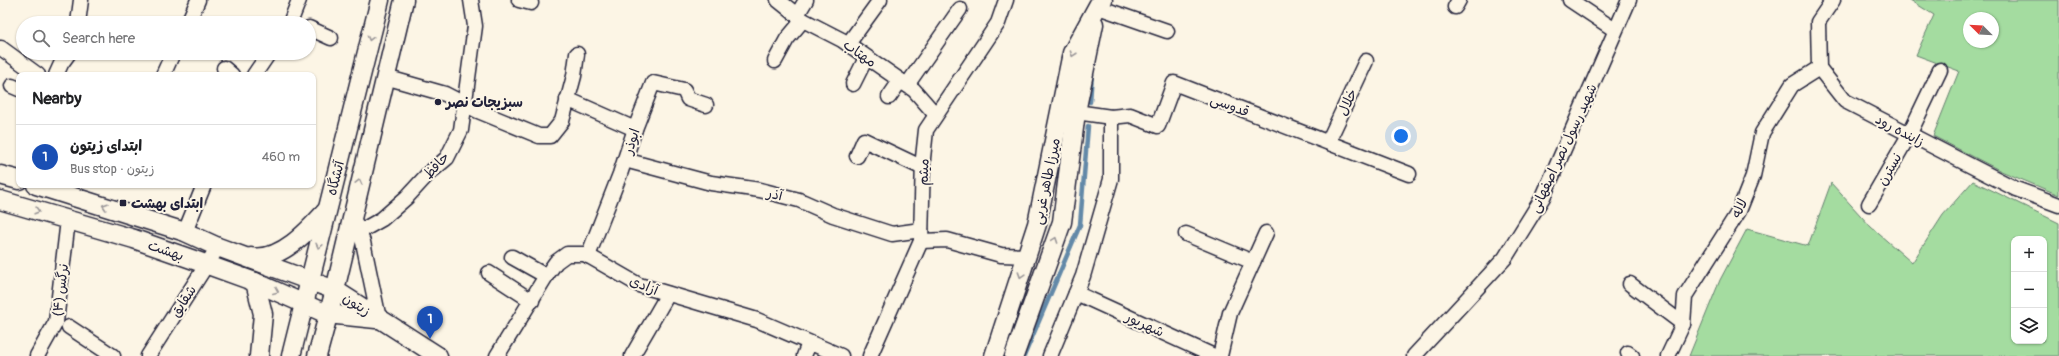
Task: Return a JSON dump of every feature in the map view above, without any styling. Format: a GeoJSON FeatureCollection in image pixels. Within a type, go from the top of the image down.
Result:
{"type":"FeatureCollection","features":[{"type":"Feature","properties":{"kind":"main road","name":"آتشگاه"},"geometry":{"type":"LineString","coordinates":[[291,356],[311,281],[380,0]]}},
{"type":"Feature","properties":{"kind":"main road","name":"آتشگاه"},"geometry":{"type":"LineString","coordinates":[[317,356],[327,314],[335,290],[352,213],[404,0]]}},
{"type":"Feature","properties":{"kind":"main road","name":"میرزا طاهر غربی"},"geometry":{"type":"LineString","coordinates":[[1014,356],[1062,222],[1076,112],[1101,2]]}},
{"type":"Feature","properties":{"kind":"main road","name":"میرزا طاهر غربی"},"geometry":{"type":"LineString","coordinates":[[994,356],[1037,224],[1072,53],[1101,2]]}},
{"type":"Feature","properties":{"kind":"main road"},"geometry":{"type":"LineString","coordinates":[[0,174],[16,179]]}},
{"type":"Feature","properties":{"kind":"main road","name":"بهشت"},"geometry":{"type":"LineString","coordinates":[[58,188],[72,190],[185,232],[218,247],[311,281]]}},
{"type":"Feature","properties":{"kind":"main road","name":"بهشت"},"geometry":{"type":"LineString","coordinates":[[0,200],[134,239],[255,282],[327,314]]}},
{"type":"Feature","properties":{"kind":"main road"},"geometry":{"type":"LineString","coordinates":[[243,256],[260,258],[272,255],[301,238],[327,211]]}},
{"type":"Feature","properties":{"kind":"main road","name":"زیتون"},"geometry":{"type":"LineString","coordinates":[[311,281],[335,290],[438,356]]}},
{"type":"Feature","properties":{"kind":"main road"},"geometry":{"type":"LineString","coordinates":[[255,282],[263,314],[259,356]]}},
{"type":"Feature","properties":{"kind":"main road","name":"زیتون"},"geometry":{"type":"LineString","coordinates":[[327,314],[379,319]]}},
{"type":"Feature","properties":{"kind":"street"},"geometry":{"type":"LineString","coordinates":[[79,16],[81,0]]}},
{"type":"Feature","properties":{"kind":"street"},"geometry":{"type":"LineString","coordinates":[[191,16],[198,0]]}},
{"type":"Feature","properties":{"kind":"street"},"geometry":{"type":"LineString","coordinates":[[295,16],[299,0]]}},
{"type":"Feature","properties":{"kind":"street","name":"حافظ"},"geometry":{"type":"LineString","coordinates":[[359,232],[382,219],[402,202],[428,174],[447,158],[461,130],[475,26],[471,0]]}},
{"type":"Feature","properties":{"kind":"street","name":"مهتاب"},"geometry":{"type":"LineString","coordinates":[[778,0],[800,17],[848,44],[914,90],[935,114]]}},
{"type":"Feature","properties":{"kind":"street"},"geometry":{"type":"LineString","coordinates":[[775,61],[800,17],[806,0]]}},
{"type":"Feature","properties":{"kind":"street"},"geometry":{"type":"LineString","coordinates":[[848,44],[880,0]]}},
{"type":"Feature","properties":{"kind":"street","name":"میثم"},"geometry":{"type":"LineString","coordinates":[[870,356],[921,236],[923,168],[926,130],[935,114],[998,23],[1006,0]]}},
{"type":"Feature","properties":{"kind":"street"},"geometry":{"type":"LineString","coordinates":[[1570,0],[1615,30]]}},
{"type":"Feature","properties":{"kind":"street","name":"شهید رسول نصر اصفهانی"},"geometry":{"type":"LineString","coordinates":[[1414,356],[1506,258],[1543,197],[1629,0]]}},
{"type":"Feature","properties":{"kind":"street"},"geometry":{"type":"LineString","coordinates":[[1819,68],[1818,22],[1833,0]]}},
{"type":"Feature","properties":{"kind":"street"},"geometry":{"type":"LineString","coordinates":[[1101,2],[1166,31]]}},
{"type":"Feature","properties":{"kind":"street"},"geometry":{"type":"LineString","coordinates":[[889,97],[904,83],[960,10]]}},
{"type":"Feature","properties":{"kind":"street"},"geometry":{"type":"LineString","coordinates":[[316,31],[331,38]]}},
{"type":"Feature","properties":{"kind":"street"},"geometry":{"type":"LineString","coordinates":[[0,48],[16,59]]}},
{"type":"Feature","properties":{"kind":"street"},"geometry":{"type":"LineString","coordinates":[[385,77],[445,94],[464,105],[539,136],[550,136],[562,121],[574,76],[577,54]]}},
{"type":"Feature","properties":{"kind":"street"},"geometry":{"type":"LineString","coordinates":[[853,84],[866,58]]}},
{"type":"Feature","properties":{"kind":"street"},"geometry":{"type":"LineString","coordinates":[[17,60],[34,72]]}},
{"type":"Feature","properties":{"kind":"street"},"geometry":{"type":"LineString","coordinates":[[58,72],[65,60]]}},
{"type":"Feature","properties":{"kind":"street"},"geometry":{"type":"LineString","coordinates":[[164,72],[170,60]]}},
{"type":"Feature","properties":{"kind":"street"},"geometry":{"type":"LineString","coordinates":[[256,72],[264,60]]}},
{"type":"Feature","properties":{"kind":"street","name":"خلال"},"geometry":{"type":"LineString","coordinates":[[1328,142],[1366,61]]}},
{"type":"Feature","properties":{"kind":"street","name":"زاینده رود"},"geometry":{"type":"LineString","coordinates":[[1819,68],[1845,101],[2016,189],[2059,205]]}},
{"type":"Feature","properties":{"kind":"street","name":"لاله"},"geometry":{"type":"LineString","coordinates":[[1668,356],[1683,324],[1685,296],[1739,211],[1753,176],[1762,133],[1792,85],[1819,68]]}},
{"type":"Feature","properties":{"kind":"street","name":"نسترن"},"geometry":{"type":"LineString","coordinates":[[1869,204],[1909,135],[1940,70]]}},
{"type":"Feature","properties":{"kind":"street","name":"ابوذر"},"geometry":{"type":"LineString","coordinates":[[588,256],[653,83],[684,90],[688,99],[706,105]]}},
{"type":"Feature","properties":{"kind":"street","name":"قدوسی"},"geometry":{"type":"LineString","coordinates":[[1076,112],[1111,117],[1130,115],[1158,126],[1174,83],[1409,174]]}},
{"type":"Feature","properties":{"kind":"street"},"geometry":{"type":"LineString","coordinates":[[567,99],[635,129]]}},
{"type":"Feature","properties":{"kind":"street"},"geometry":{"type":"LineString","coordinates":[[1050,356],[1083,276],[1111,179],[1111,117]]}},
{"type":"Feature","properties":{"kind":"street"},"geometry":{"type":"LineString","coordinates":[[857,156],[864,140],[923,168]]}},
{"type":"Feature","properties":{"kind":"street","name":"آذر"},"geometry":{"type":"LineString","coordinates":[[625,160],[711,183],[760,190],[799,200],[833,215],[892,234],[947,240],[1001,255],[1027,256]]}},
{"type":"Feature","properties":{"kind":"street"},"geometry":{"type":"LineString","coordinates":[[185,232],[203,188]]}},
{"type":"Feature","properties":{"kind":"street"},"geometry":{"type":"LineString","coordinates":[[352,213],[363,242],[379,319]]}},
{"type":"Feature","properties":{"kind":"street","name":"نرگس (۴)"},"geometry":{"type":"LineString","coordinates":[[37,356],[56,322],[68,220]]}},
{"type":"Feature","properties":{"kind":"street"},"geometry":{"type":"LineString","coordinates":[[1220,356],[1230,313],[1266,233]]}},
{"type":"Feature","properties":{"kind":"street"},"geometry":{"type":"LineString","coordinates":[[1186,234],[1253,262]]}},
{"type":"Feature","properties":{"kind":"street","name":"شقایق"},"geometry":{"type":"LineString","coordinates":[[148,356],[218,247]]}},
{"type":"Feature","properties":{"kind":"street","name":"آزادی"},"geometry":{"type":"LineString","coordinates":[[497,356],[546,276],[556,262],[567,254],[584,254],[639,285],[757,320],[841,356]]}},
{"type":"Feature","properties":{"kind":"street"},"geometry":{"type":"LineString","coordinates":[[512,257],[546,276]]}},
{"type":"Feature","properties":{"kind":"street"},"geometry":{"type":"LineString","coordinates":[[489,273],[532,301]]}},
{"type":"Feature","properties":{"kind":"street"},"geometry":{"type":"LineString","coordinates":[[1630,284],[1683,324]]}},
{"type":"Feature","properties":{"kind":"street","name":"شهریور"},"geometry":{"type":"LineString","coordinates":[[1076,293],[1214,356]]}},
{"type":"Feature","properties":{"kind":"street"},"geometry":{"type":"LineString","coordinates":[[632,356],[668,294]]}},
{"type":"Feature","properties":{"kind":"street"},"geometry":{"type":"LineString","coordinates":[[69,328],[113,356]]}},
{"type":"Feature","properties":{"kind":"street"},"geometry":{"type":"LineString","coordinates":[[804,356],[810,343]]}},
{"type":"Feature","properties":{"kind":"green space"},"geometry":{"type":"Polygon","coordinates":[[[1910,0],[2059,0],[2059,195],[2001,171],[1933,136],[1959,71],[1916,55],[1934,15],[1910,0]]]}},
{"type":"Feature","properties":{"kind":"green space"},"geometry":{"type":"Polygon","coordinates":[[[1973,181],[2059,223],[2059,356],[1689,356],[1720,280],[1747,229],[1808,246],[1831,183],[1871,227],[1912,263],[1943,215],[1973,181]]]}},
{"type":"Feature","properties":{"kind":"waterway"},"geometry":{"type":"LineString","coordinates":[[1090,102],[1092,74]]}},
{"type":"Feature","properties":{"kind":"waterway"},"geometry":{"type":"LineString","coordinates":[[1024,356],[1080,225],[1088,126]]}},
{"type":"Feature","properties":{"kind":"place","name":"سبزیجات نصر"},"geometry":{"type":"Point","coordinates":[438,102]}},
{"type":"Feature","properties":{"kind":"place","name":"ابتدای بهشت"},"geometry":{"type":"Point","coordinates":[123,203]}},
{"type":"Feature","properties":{"kind":"place","name":"ابتدای زیتون"},"geometry":{"type":"Point","coordinates":[430,339]}}]}
